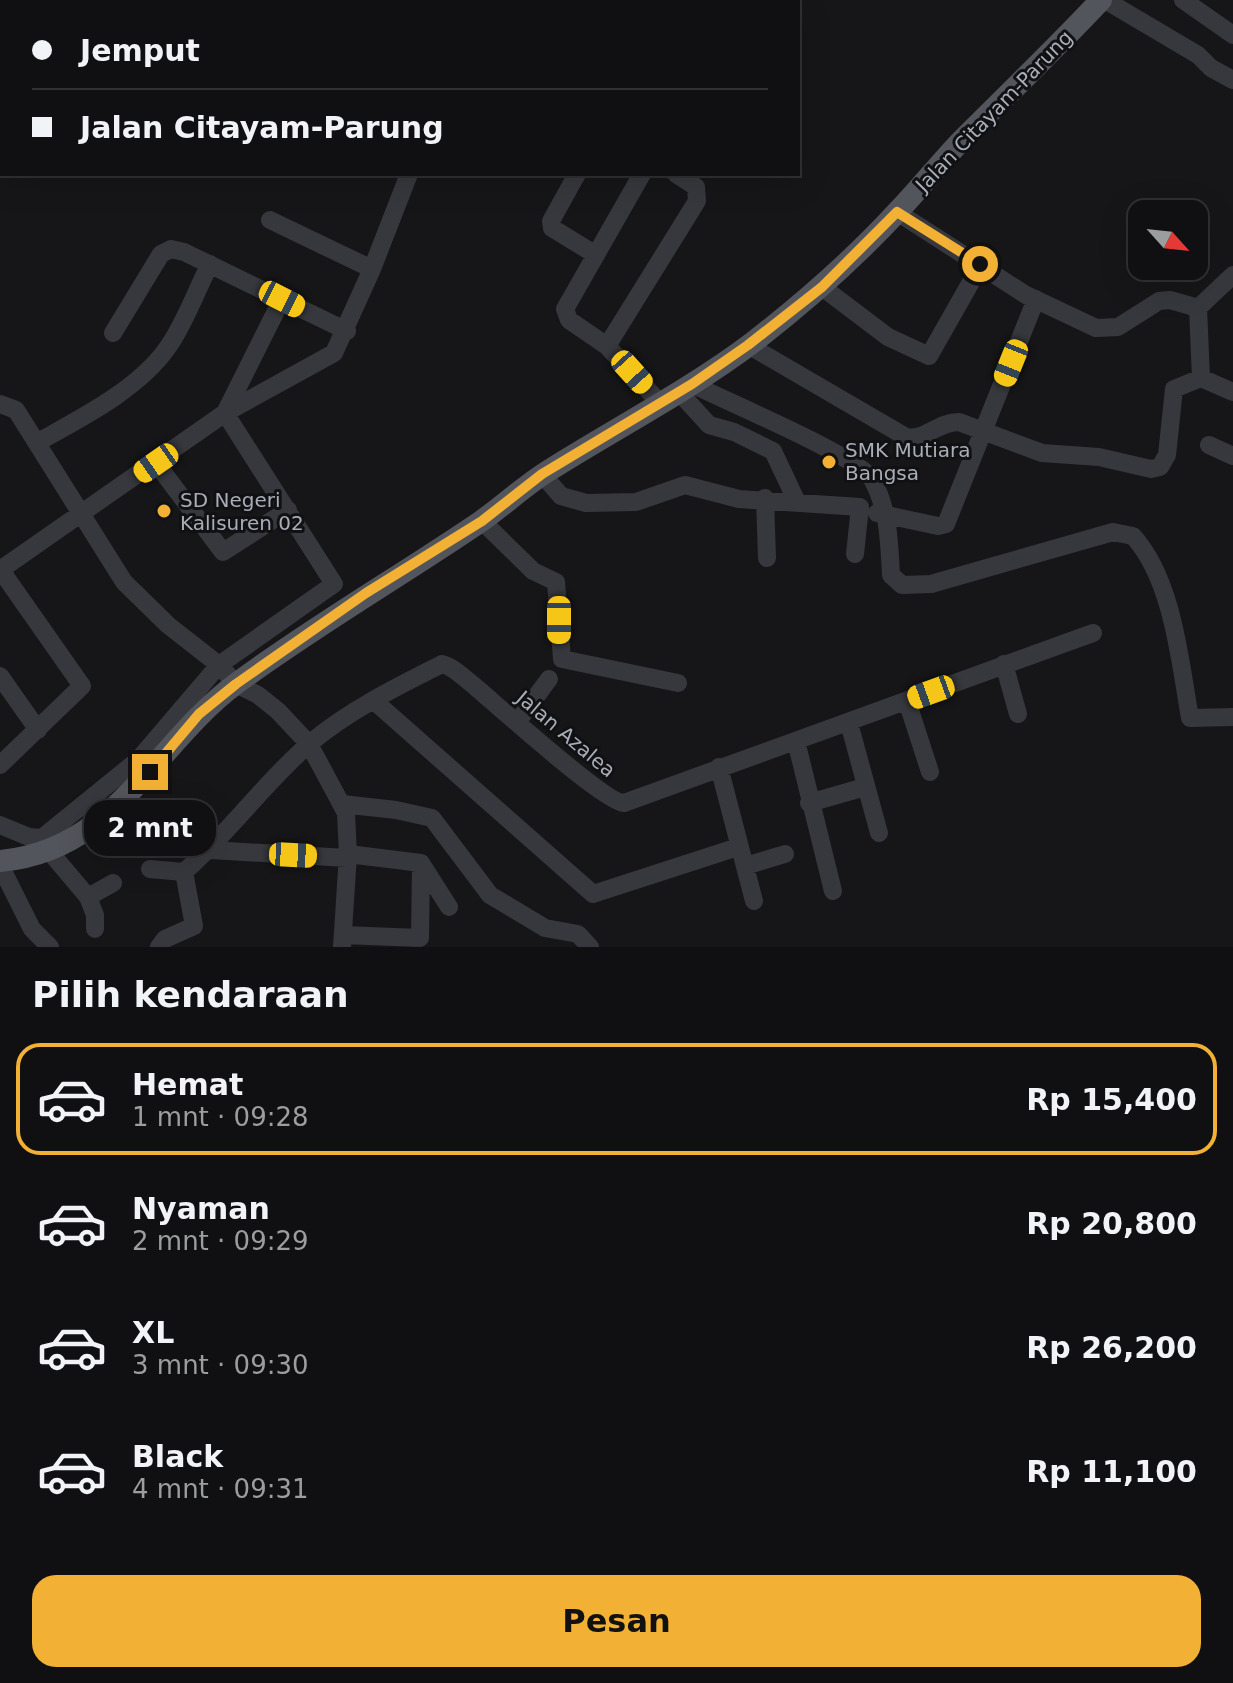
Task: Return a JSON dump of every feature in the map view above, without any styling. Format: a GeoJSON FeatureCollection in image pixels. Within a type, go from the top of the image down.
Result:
{"type":"FeatureCollection","features":[{"type":"Feature","properties":{"kind":"main road","name":"Jalan Citayam-Parung"},"geometry":{"type":"LineString","coordinates":[[0,863],[50,852],[74,839],[122,801],[199,714],[236,684],[366,593],[482,521],[542,474],[677,393],[748,345],[822,287],[1103,0]]}},
{"type":"Feature","properties":{"kind":"street"},"geometry":{"type":"LineString","coordinates":[[1103,0],[1198,55],[1233,80]]}},
{"type":"Feature","properties":{"kind":"street"},"geometry":{"type":"LineString","coordinates":[[1183,0],[1233,35]]}},
{"type":"Feature","properties":{"kind":"street"},"geometry":{"type":"LineString","coordinates":[[0,765],[81,688],[81,683],[0,569],[225,413],[329,357],[347,331],[408,176]]}},
{"type":"Feature","properties":{"kind":"street"},"geometry":{"type":"LineString","coordinates":[[576,176],[551,221],[552,228],[596,255]]}},
{"type":"Feature","properties":{"kind":"street"},"geometry":{"type":"LineString","coordinates":[[641,176],[565,314],[677,393],[709,425],[734,432],[777,454],[782,474],[796,500]]}},
{"type":"Feature","properties":{"kind":"street"},"geometry":{"type":"LineString","coordinates":[[607,346],[697,201],[696,187],[679,176]]}},
{"type":"Feature","properties":{"kind":"street"},"geometry":{"type":"LineString","coordinates":[[897,212],[1036,299],[1104,329],[1118,327],[1159,301],[1170,300],[1198,308]]}},
{"type":"Feature","properties":{"kind":"street"},"geometry":{"type":"LineString","coordinates":[[270,220],[372,269]]}},
{"type":"Feature","properties":{"kind":"street"},"geometry":{"type":"LineString","coordinates":[[113,333],[165,250],[184,252],[347,331]]}},
{"type":"Feature","properties":{"kind":"street"},"geometry":{"type":"LineString","coordinates":[[38,442],[106,401],[157,360],[171,342],[210,264]]}},
{"type":"Feature","properties":{"kind":"street"},"geometry":{"type":"LineString","coordinates":[[1201,378],[1197,341],[1198,308],[1233,275]]}},
{"type":"Feature","properties":{"kind":"street"},"geometry":{"type":"LineString","coordinates":[[822,287],[888,337],[929,356],[971,282]]}},
{"type":"Feature","properties":{"kind":"street"},"geometry":{"type":"LineString","coordinates":[[225,413],[282,299]]}},
{"type":"Feature","properties":{"kind":"street"},"geometry":{"type":"LineString","coordinates":[[542,474],[561,496],[586,503],[652,500],[685,485],[712,495],[860,507],[885,516],[938,526],[946,524],[1036,299]]}},
{"type":"Feature","properties":{"kind":"street"},"geometry":{"type":"LineString","coordinates":[[748,345],[906,437],[916,439],[944,422],[959,422],[1042,453],[1099,457],[1156,469],[1167,455],[1174,389],[1201,378],[1233,392]]}},
{"type":"Feature","properties":{"kind":"street"},"geometry":{"type":"LineString","coordinates":[[677,393],[798,434],[860,469],[872,480],[890,531],[891,575],[895,582],[907,586],[931,584],[1031,558],[1113,532],[1133,536],[1150,563],[1172,616],[1190,718],[1233,717]]}},
{"type":"Feature","properties":{"kind":"street"},"geometry":{"type":"LineString","coordinates":[[0,404],[16,410],[105,557],[135,595],[219,665],[236,684],[258,695],[278,711],[309,744],[342,804],[348,856],[342,941],[420,938],[421,863]]}},
{"type":"Feature","properties":{"kind":"street"},"geometry":{"type":"LineString","coordinates":[[0,825],[29,837],[42,838],[100,794],[138,760],[219,665],[334,586],[225,413]]}},
{"type":"Feature","properties":{"kind":"street"},"geometry":{"type":"LineString","coordinates":[[1209,445],[1233,456]]}},
{"type":"Feature","properties":{"kind":"street"},"geometry":{"type":"LineString","coordinates":[[156,463],[223,552],[288,510]]}},
{"type":"Feature","properties":{"kind":"street"},"geometry":{"type":"LineString","coordinates":[[765,498],[767,558]]}},
{"type":"Feature","properties":{"kind":"street"},"geometry":{"type":"LineString","coordinates":[[855,554],[860,507]]}},
{"type":"Feature","properties":{"kind":"street"},"geometry":{"type":"LineString","coordinates":[[482,521],[533,571],[556,582],[562,659],[678,683]]}},
{"type":"Feature","properties":{"kind":"street","name":"Jalan Azalea"},"geometry":{"type":"LineString","coordinates":[[184,872],[211,850],[309,744],[373,700],[444,664],[518,721],[591,785],[618,803],[634,801],[719,767],[849,723],[1093,633]]}},
{"type":"Feature","properties":{"kind":"street"},"geometry":{"type":"LineString","coordinates":[[1004,664],[1018,714]]}},
{"type":"Feature","properties":{"kind":"street"},"geometry":{"type":"LineString","coordinates":[[0,676],[38,730]]}},
{"type":"Feature","properties":{"kind":"street"},"geometry":{"type":"LineString","coordinates":[[518,721],[549,679]]}},
{"type":"Feature","properties":{"kind":"street"},"geometry":{"type":"LineString","coordinates":[[373,700],[593,894],[738,847]]}},
{"type":"Feature","properties":{"kind":"street"},"geometry":{"type":"LineString","coordinates":[[907,701],[930,772]]}},
{"type":"Feature","properties":{"kind":"street"},"geometry":{"type":"LineString","coordinates":[[849,723],[879,833]]}},
{"type":"Feature","properties":{"kind":"street"},"geometry":{"type":"LineString","coordinates":[[796,741],[833,891]]}},
{"type":"Feature","properties":{"kind":"street"},"geometry":{"type":"LineString","coordinates":[[719,767],[754,901]]}},
{"type":"Feature","properties":{"kind":"street"},"geometry":{"type":"LineString","coordinates":[[809,803],[865,787]]}},
{"type":"Feature","properties":{"kind":"street"},"geometry":{"type":"LineString","coordinates":[[342,804],[432,818],[495,899],[545,928],[578,934],[590,947]]}},
{"type":"Feature","properties":{"kind":"street"},"geometry":{"type":"LineString","coordinates":[[211,850],[348,856],[421,863]]}},
{"type":"Feature","properties":{"kind":"street"},"geometry":{"type":"LineString","coordinates":[[50,852],[88,897],[95,915],[95,929]]}},
{"type":"Feature","properties":{"kind":"street"},"geometry":{"type":"LineString","coordinates":[[745,866],[785,854]]}},
{"type":"Feature","properties":{"kind":"street"},"geometry":{"type":"LineString","coordinates":[[0,863],[32,929],[50,947]]}},
{"type":"Feature","properties":{"kind":"street"},"geometry":{"type":"LineString","coordinates":[[421,863],[449,907]]}},
{"type":"Feature","properties":{"kind":"street"},"geometry":{"type":"LineString","coordinates":[[150,869],[184,872],[194,926],[169,937],[159,947]]}},
{"type":"Feature","properties":{"kind":"street"},"geometry":{"type":"LineString","coordinates":[[88,897],[113,883]]}},
{"type":"Feature","properties":{"kind":"place","name":"SMK Mutiara Bangsa"},"geometry":{"type":"Point","coordinates":[829,462]}},
{"type":"Feature","properties":{"kind":"place","name":"SD Negeri Kalisuren 02"},"geometry":{"type":"Point","coordinates":[164,511]}},
{"type":"Feature","properties":{"kind":"route"},"geometry":{"type":"LineString","coordinates":[[150,772],[199,714],[236,684],[366,593],[482,521],[542,474],[692,384],[748,345],[822,287],[897,212],[980,264]]}}]}
